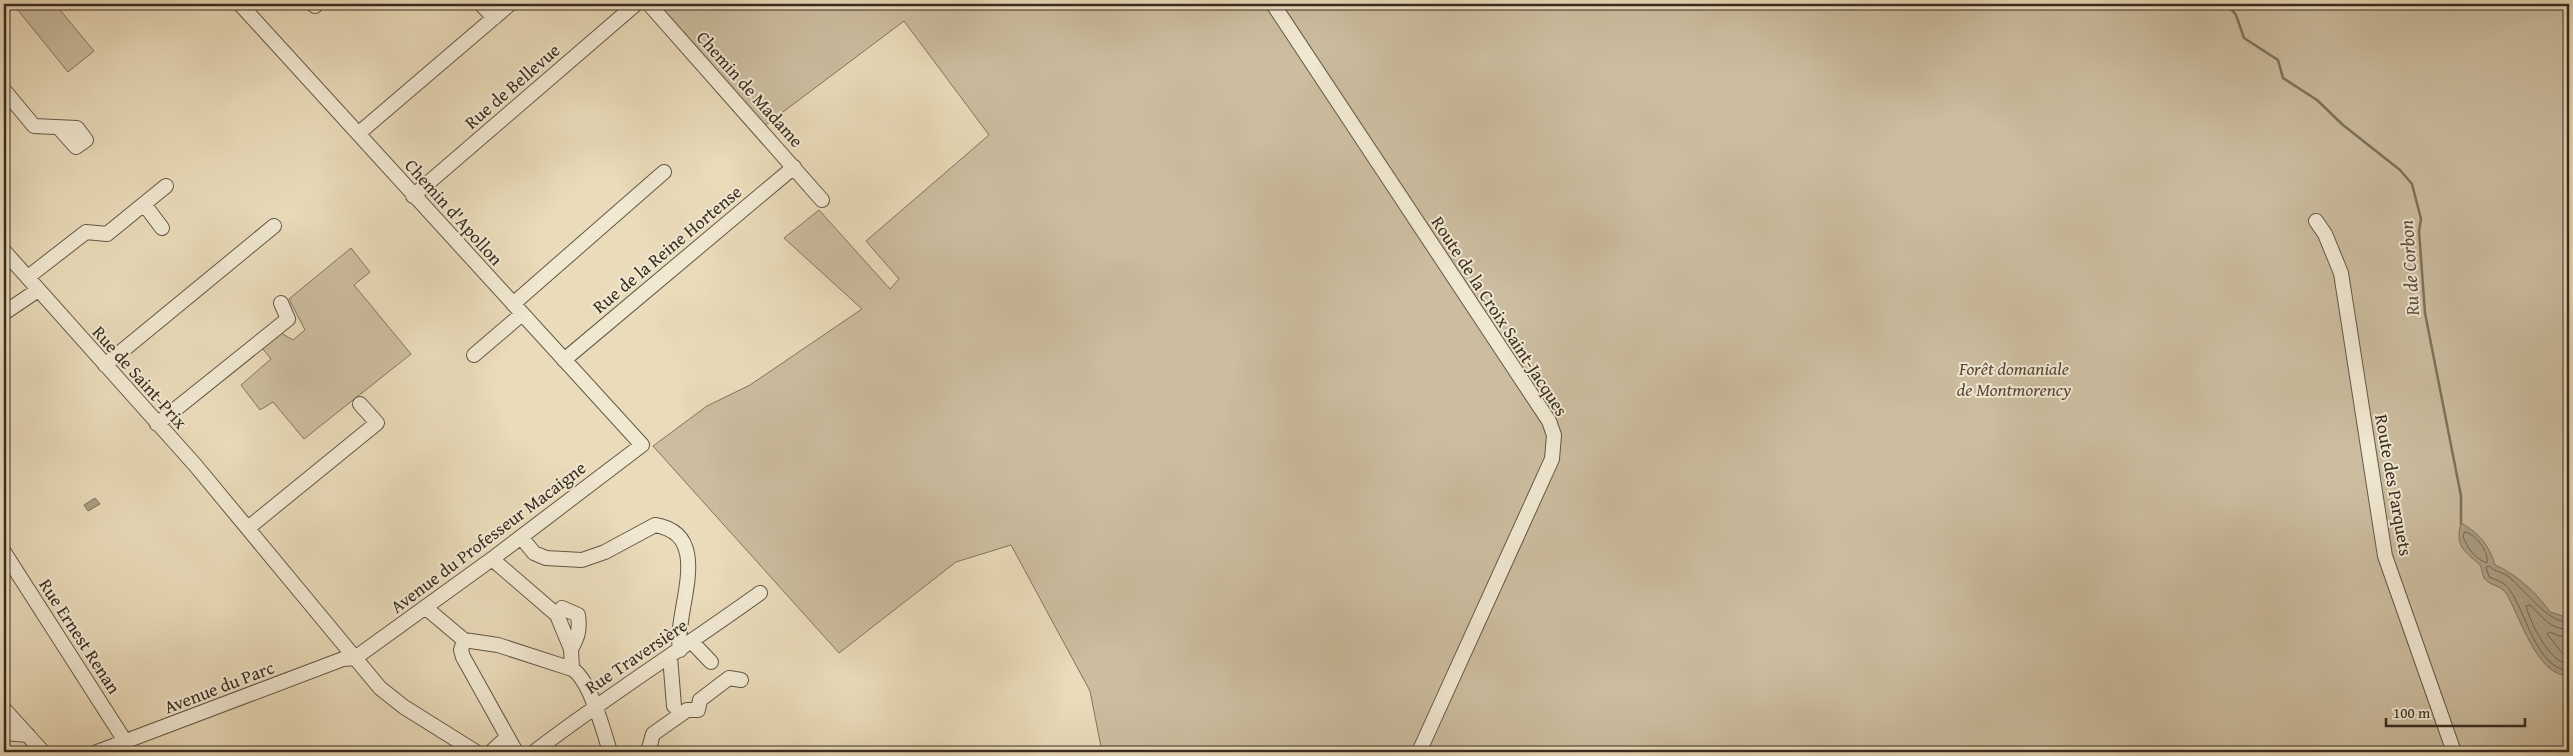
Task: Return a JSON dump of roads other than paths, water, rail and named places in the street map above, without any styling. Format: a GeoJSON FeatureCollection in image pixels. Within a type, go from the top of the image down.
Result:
{"type":"FeatureCollection","features":[{"type":"Feature","properties":{"kind":"street","name":"Chemin d'Apollon"},"geometry":{"type":"LineString","coordinates":[[240,4],[642,445]]}},
{"type":"Feature","properties":{"kind":"street"},"geometry":{"type":"LineString","coordinates":[[481,4],[494,18]]}},
{"type":"Feature","properties":{"kind":"street"},"geometry":{"type":"LineString","coordinates":[[359,133],[510,4]]}},
{"type":"Feature","properties":{"kind":"street","name":"Rue de Bellevue"},"geometry":{"type":"LineString","coordinates":[[413,196],[636,4]]}},
{"type":"Feature","properties":{"kind":"street","name":"Chemin de Madame"},"geometry":{"type":"LineString","coordinates":[[649,4],[822,200]]}},
{"type":"Feature","properties":{"kind":"street","name":"Route de la Croix Saint-Jacques"},"geometry":{"type":"LineString","coordinates":[[1273,4],[1549,421],[1554,435],[1552,459],[1419,752]]}},
{"type":"Feature","properties":{"kind":"street"},"geometry":{"type":"LineString","coordinates":[[4,90],[34,126],[59,128]]}},
{"type":"Feature","properties":{"kind":"street","name":"Rue de la Reine Hortense"},"geometry":{"type":"LineString","coordinates":[[564,360],[794,167]]}},
{"type":"Feature","properties":{"kind":"street"},"geometry":{"type":"LineString","coordinates":[[474,355],[518,309],[664,172]]}},
{"type":"Feature","properties":{"kind":"street"},"geometry":{"type":"LineString","coordinates":[[28,277],[86,232],[107,234],[166,186]]}},
{"type":"Feature","properties":{"kind":"street"},"geometry":{"type":"LineString","coordinates":[[144,204],[162,228]]}},
{"type":"Feature","properties":{"kind":"street","name":"Route des Parquets"},"geometry":{"type":"LineString","coordinates":[[2316,221],[2325,234],[2341,273],[2385,556],[2454,752]]}},
{"type":"Feature","properties":{"kind":"street"},"geometry":{"type":"LineString","coordinates":[[105,365],[274,226]]}},
{"type":"Feature","properties":{"kind":"street","name":"Rue de Saint-Prix"},"geometry":{"type":"LineString","coordinates":[[4,251],[248,528],[380,688],[404,707],[476,752]]}},
{"type":"Feature","properties":{"kind":"street"},"geometry":{"type":"LineString","coordinates":[[4,312],[38,290]]}},
{"type":"Feature","properties":{"kind":"street"},"geometry":{"type":"LineString","coordinates":[[157,424],[288,319],[281,303]]}},
{"type":"Feature","properties":{"kind":"street"},"geometry":{"type":"LineString","coordinates":[[248,528],[377,423],[360,404]]}},
{"type":"Feature","properties":{"kind":"street","name":"Avenue du Professeur Macaigne"},"geometry":{"type":"LineString","coordinates":[[355,658],[426,608],[642,445]]}},
{"type":"Feature","properties":{"kind":"street"},"geometry":{"type":"LineString","coordinates":[[521,536],[534,553],[546,558],[582,560],[605,552],[655,525],[672,530],[680,539],[690,566],[680,624],[681,650],[674,706]]}},
{"type":"Feature","properties":{"kind":"street","name":"Rue Ernest Renan"},"geometry":{"type":"LineString","coordinates":[[4,552],[125,741]]}},
{"type":"Feature","properties":{"kind":"street"},"geometry":{"type":"LineString","coordinates":[[492,559],[557,615],[571,649],[572,669]]}},
{"type":"Feature","properties":{"kind":"street","name":"Rue Traversière"},"geometry":{"type":"LineString","coordinates":[[534,752],[594,706],[681,650],[760,593]]}},
{"type":"Feature","properties":{"kind":"street"},"geometry":{"type":"LineString","coordinates":[[426,608],[464,640],[498,645],[578,672],[594,706],[610,752]]}},
{"type":"Feature","properties":{"kind":"street"},"geometry":{"type":"LineString","coordinates":[[464,640],[461,650],[463,657],[506,738],[516,752]]}},
{"type":"Feature","properties":{"kind":"street"},"geometry":{"type":"LineString","coordinates":[[681,650],[711,662]]}},
{"type":"Feature","properties":{"kind":"street","name":"Avenue du Parc"},"geometry":{"type":"LineString","coordinates":[[97,752],[343,659],[355,658]]}},
{"type":"Feature","properties":{"kind":"street"},"geometry":{"type":"LineString","coordinates":[[648,752],[654,734],[686,710],[698,710],[700,700],[729,678],[742,680]]}},
{"type":"Feature","properties":{"kind":"street"},"geometry":{"type":"LineString","coordinates":[[4,709],[43,752]]}},
{"type":"Feature","properties":{"kind":"street"},"geometry":{"type":"LineString","coordinates":[[4,733],[28,735]]}},
{"type":"Feature","properties":{"kind":"street"},"geometry":{"type":"LineString","coordinates":[[491,752],[506,738]]}},
{"type":"Feature","properties":{"kind":"water"},"geometry":{"type":"Polygon","coordinates":[[[95,498],[100,504],[88,511],[84,505],[95,498]]]}},
{"type":"Feature","properties":{"kind":"water"},"geometry":{"type":"Polygon","coordinates":[[[2461,523],[2482,540],[2490,551],[2495,565],[2511,573],[2526,585],[2550,612],[2569,618],[2569,675],[2558,673],[2548,667],[2539,656],[2506,593],[2485,579],[2479,564],[2462,547],[2459,537],[2461,523]]]}},
{"type":"Feature","properties":{"kind":"waterway","name":"Ru de Corbon"},"geometry":{"type":"LineString","coordinates":[[2227,4],[2236,15],[2244,38],[2278,60],[2283,78],[2317,100],[2343,125],[2400,170],[2412,184],[2421,219],[2419,231],[2425,313],[2461,496],[2461,523]]}},
{"type":"Feature","properties":{"kind":"park label","name":"Forêt domaniale de Montmorency"},"geometry":{"type":"Point","coordinates":[2014,378]}}]}
